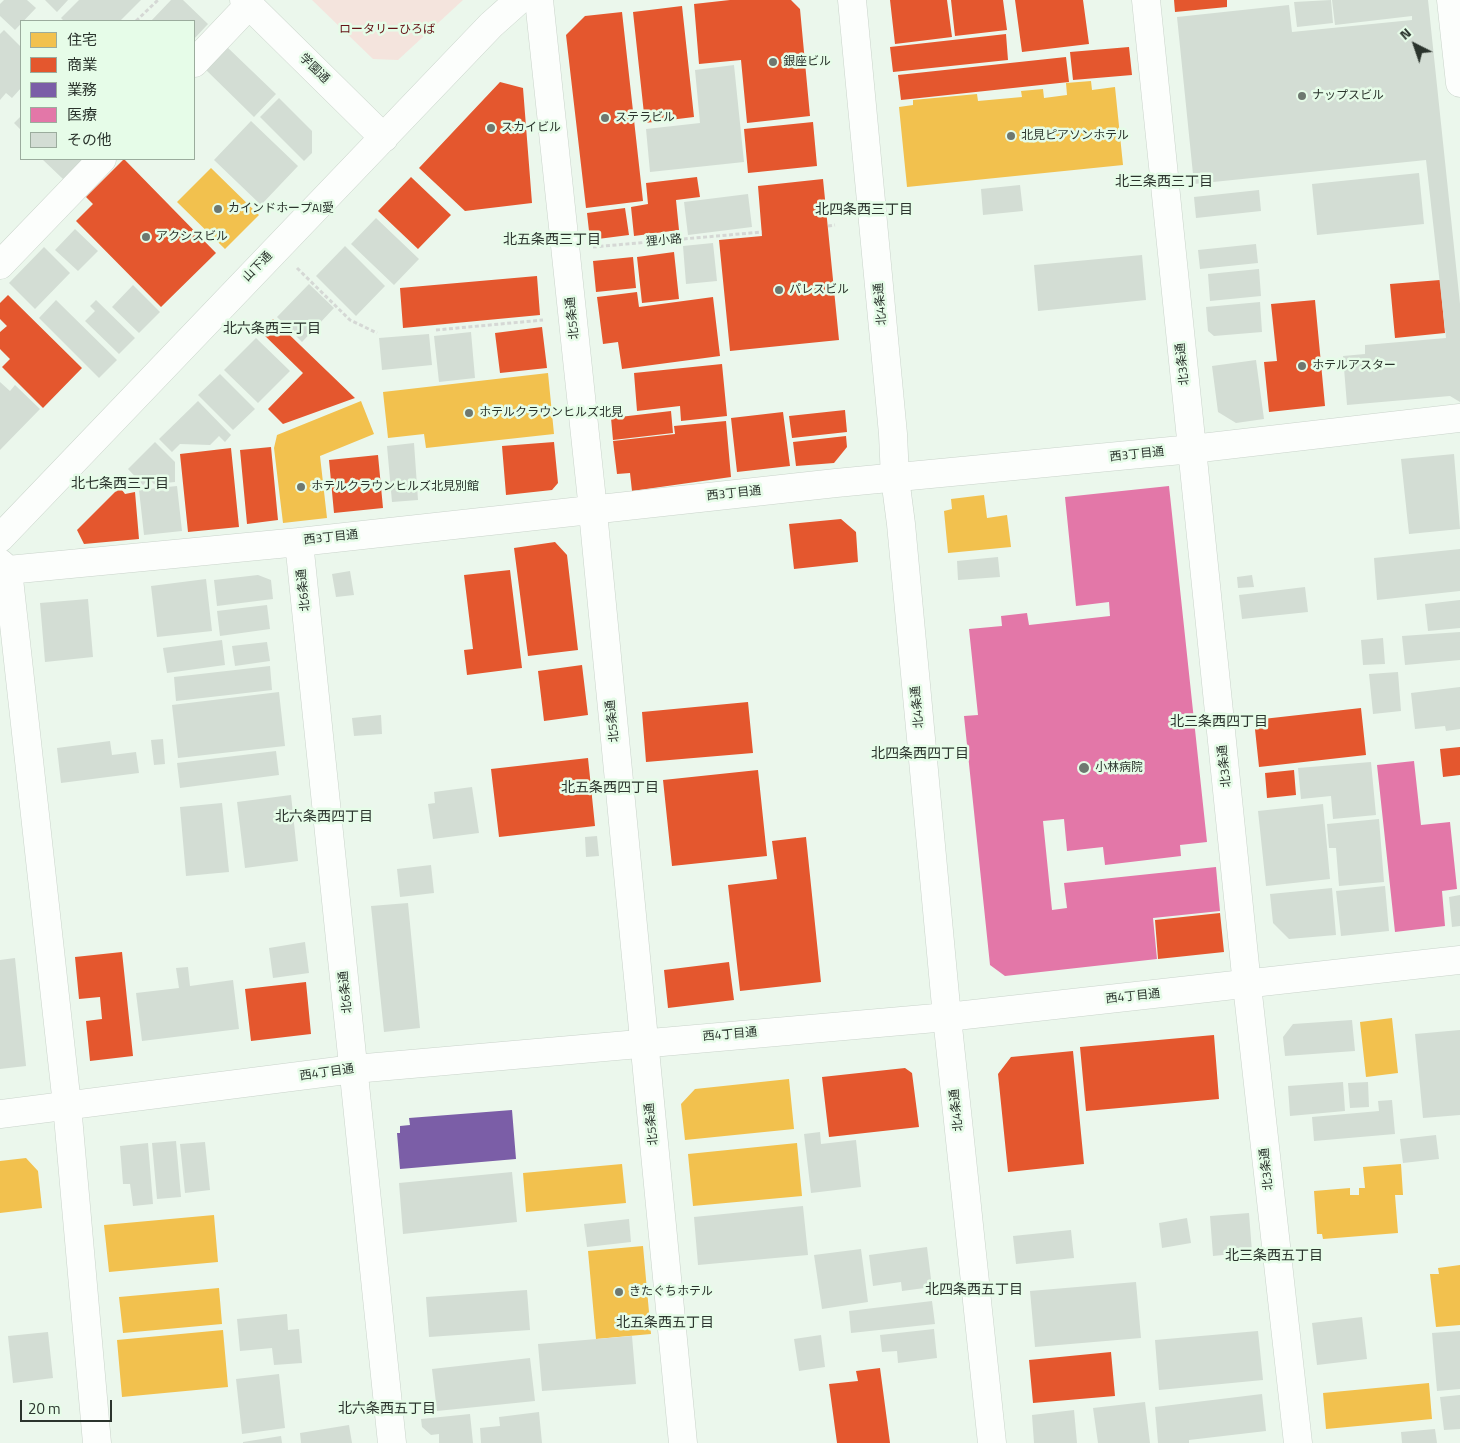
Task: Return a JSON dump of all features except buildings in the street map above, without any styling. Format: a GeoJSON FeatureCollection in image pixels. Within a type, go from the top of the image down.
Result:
{"type":"FeatureCollection","features":[{"type":"Feature","properties":{"kind":"street","name":"山下通"},"geometry":{"type":"LineString","coordinates":[[0,538],[491,25],[519,0]]}},
{"type":"Feature","properties":{"kind":"street","name":"北5条通"},"geometry":{"type":"LineString","coordinates":[[540,0],[567,250],[683,1443]]}},
{"type":"Feature","properties":{"kind":"street","name":"北4条通"},"geometry":{"type":"LineString","coordinates":[[852,0],[894,434],[895,478],[902,534],[947,1017],[992,1443]]}},
{"type":"Feature","properties":{"kind":"street","name":"北3条通"},"geometry":{"type":"LineString","coordinates":[[1146,0],[1247,984],[1298,1443]]}},
{"type":"Feature","properties":{"kind":"street"},"geometry":{"type":"LineString","coordinates":[[1451,0],[1460,83]]}},
{"type":"Feature","properties":{"kind":"street","name":"学園通"},"geometry":{"type":"LineString","coordinates":[[246,3],[384,138]]}},
{"type":"Feature","properties":{"kind":"street"},"geometry":{"type":"LineString","coordinates":[[195,62],[246,3]]}},
{"type":"Feature","properties":{"kind":"street"},"geometry":{"type":"LineString","coordinates":[[0,265],[101,160]]}},
{"type":"Feature","properties":{"kind":"street","name":"西3丁目通"},"geometry":{"type":"LineString","coordinates":[[4,567],[299,542],[592,509],[1192,449],[1460,418]]}},
{"type":"Feature","properties":{"kind":"street","name":"北6条通"},"geometry":{"type":"LineString","coordinates":[[299,542],[392,1443]]}},
{"type":"Feature","properties":{"kind":"street"},"geometry":{"type":"LineString","coordinates":[[4,567],[67,1105],[97,1443]]}},
{"type":"Feature","properties":{"kind":"street","name":"西4丁目通"},"geometry":{"type":"LineString","coordinates":[[0,1114],[354,1070],[947,1017],[1460,960]]}},
{"type":"Feature","properties":{"kind":"path"},"geometry":{"type":"LineString","coordinates":[[137,20],[158,0]]}},
{"type":"Feature","properties":{"kind":"path"},"geometry":{"type":"LineString","coordinates":[[828,226],[835,225]]}},
{"type":"Feature","properties":{"kind":"path","name":"狸小路"},"geometry":{"type":"LineString","coordinates":[[567,250],[762,232]]}},
{"type":"Feature","properties":{"kind":"path"},"geometry":{"type":"LineString","coordinates":[[295,266],[350,320],[377,333]]}},
{"type":"Feature","properties":{"kind":"path"},"geometry":{"type":"LineString","coordinates":[[436,330],[573,317]]}},
{"type":"Feature","properties":{"kind":"green space","name":"ロータリーひろば"},"geometry":{"type":"Polygon","coordinates":[[[312,0],[463,0],[398,60],[373,59],[312,0]]]}},
{"type":"Feature","properties":{"kind":"place","name":"銀座ビル"},"geometry":{"type":"Point","coordinates":[773,62]}},
{"type":"Feature","properties":{"kind":"place","name":"ナップスビル"},"geometry":{"type":"Point","coordinates":[1302,96]}},
{"type":"Feature","properties":{"kind":"place","name":"ステラビル"},"geometry":{"type":"Point","coordinates":[605,118]}},
{"type":"Feature","properties":{"kind":"place","name":"スカイビル"},"geometry":{"type":"Point","coordinates":[491,128]}},
{"type":"Feature","properties":{"kind":"place","name":"北見ピアソンホテル"},"geometry":{"type":"Point","coordinates":[1011,136]}},
{"type":"Feature","properties":{"kind":"place","name":"カインドホープAI愛"},"geometry":{"type":"Point","coordinates":[218,209]}},
{"type":"Feature","properties":{"kind":"place","name":"アクシスビル"},"geometry":{"type":"Point","coordinates":[146,237]}},
{"type":"Feature","properties":{"kind":"place","name":"パレスビル"},"geometry":{"type":"Point","coordinates":[779,290]}},
{"type":"Feature","properties":{"kind":"place","name":"ホテルアスター"},"geometry":{"type":"Point","coordinates":[1302,366]}},
{"type":"Feature","properties":{"kind":"place","name":"ホテルクラウンヒルズ北見"},"geometry":{"type":"Point","coordinates":[469,413]}},
{"type":"Feature","properties":{"kind":"place","name":"ホテルクラウンヒルズ北見別館"},"geometry":{"type":"Point","coordinates":[301,487]}},
{"type":"Feature","properties":{"kind":"place","name":"小林病院"},"geometry":{"type":"Point","coordinates":[1084,768]}},
{"type":"Feature","properties":{"kind":"place","name":"きたぐちホテル"},"geometry":{"type":"Point","coordinates":[619,1292]}},
{"type":"Feature","properties":{"kind":"district","name":"北三条西三丁目"},"geometry":{"type":"Point","coordinates":[1164,183]}},
{"type":"Feature","properties":{"kind":"district","name":"北四条西三丁目"},"geometry":{"type":"Point","coordinates":[864,211]}},
{"type":"Feature","properties":{"kind":"district","name":"北五条西三丁目"},"geometry":{"type":"Point","coordinates":[552,241]}},
{"type":"Feature","properties":{"kind":"district","name":"北六条西三丁目"},"geometry":{"type":"Point","coordinates":[272,330]}},
{"type":"Feature","properties":{"kind":"district","name":"北七条西三丁目"},"geometry":{"type":"Point","coordinates":[120,485]}},
{"type":"Feature","properties":{"kind":"district","name":"北三条西四丁目"},"geometry":{"type":"Point","coordinates":[1219,723]}},
{"type":"Feature","properties":{"kind":"district","name":"北四条西四丁目"},"geometry":{"type":"Point","coordinates":[920,755]}},
{"type":"Feature","properties":{"kind":"district","name":"北五条西四丁目"},"geometry":{"type":"Point","coordinates":[610,789]}},
{"type":"Feature","properties":{"kind":"district","name":"北六条西四丁目"},"geometry":{"type":"Point","coordinates":[324,818]}},
{"type":"Feature","properties":{"kind":"district","name":"北三条西五丁目"},"geometry":{"type":"Point","coordinates":[1274,1257]}},
{"type":"Feature","properties":{"kind":"district","name":"北四条西五丁目"},"geometry":{"type":"Point","coordinates":[974,1291]}},
{"type":"Feature","properties":{"kind":"district","name":"北五条西五丁目"},"geometry":{"type":"Point","coordinates":[665,1324]}},
{"type":"Feature","properties":{"kind":"district","name":"北六条西五丁目"},"geometry":{"type":"Point","coordinates":[387,1410]}}]}
